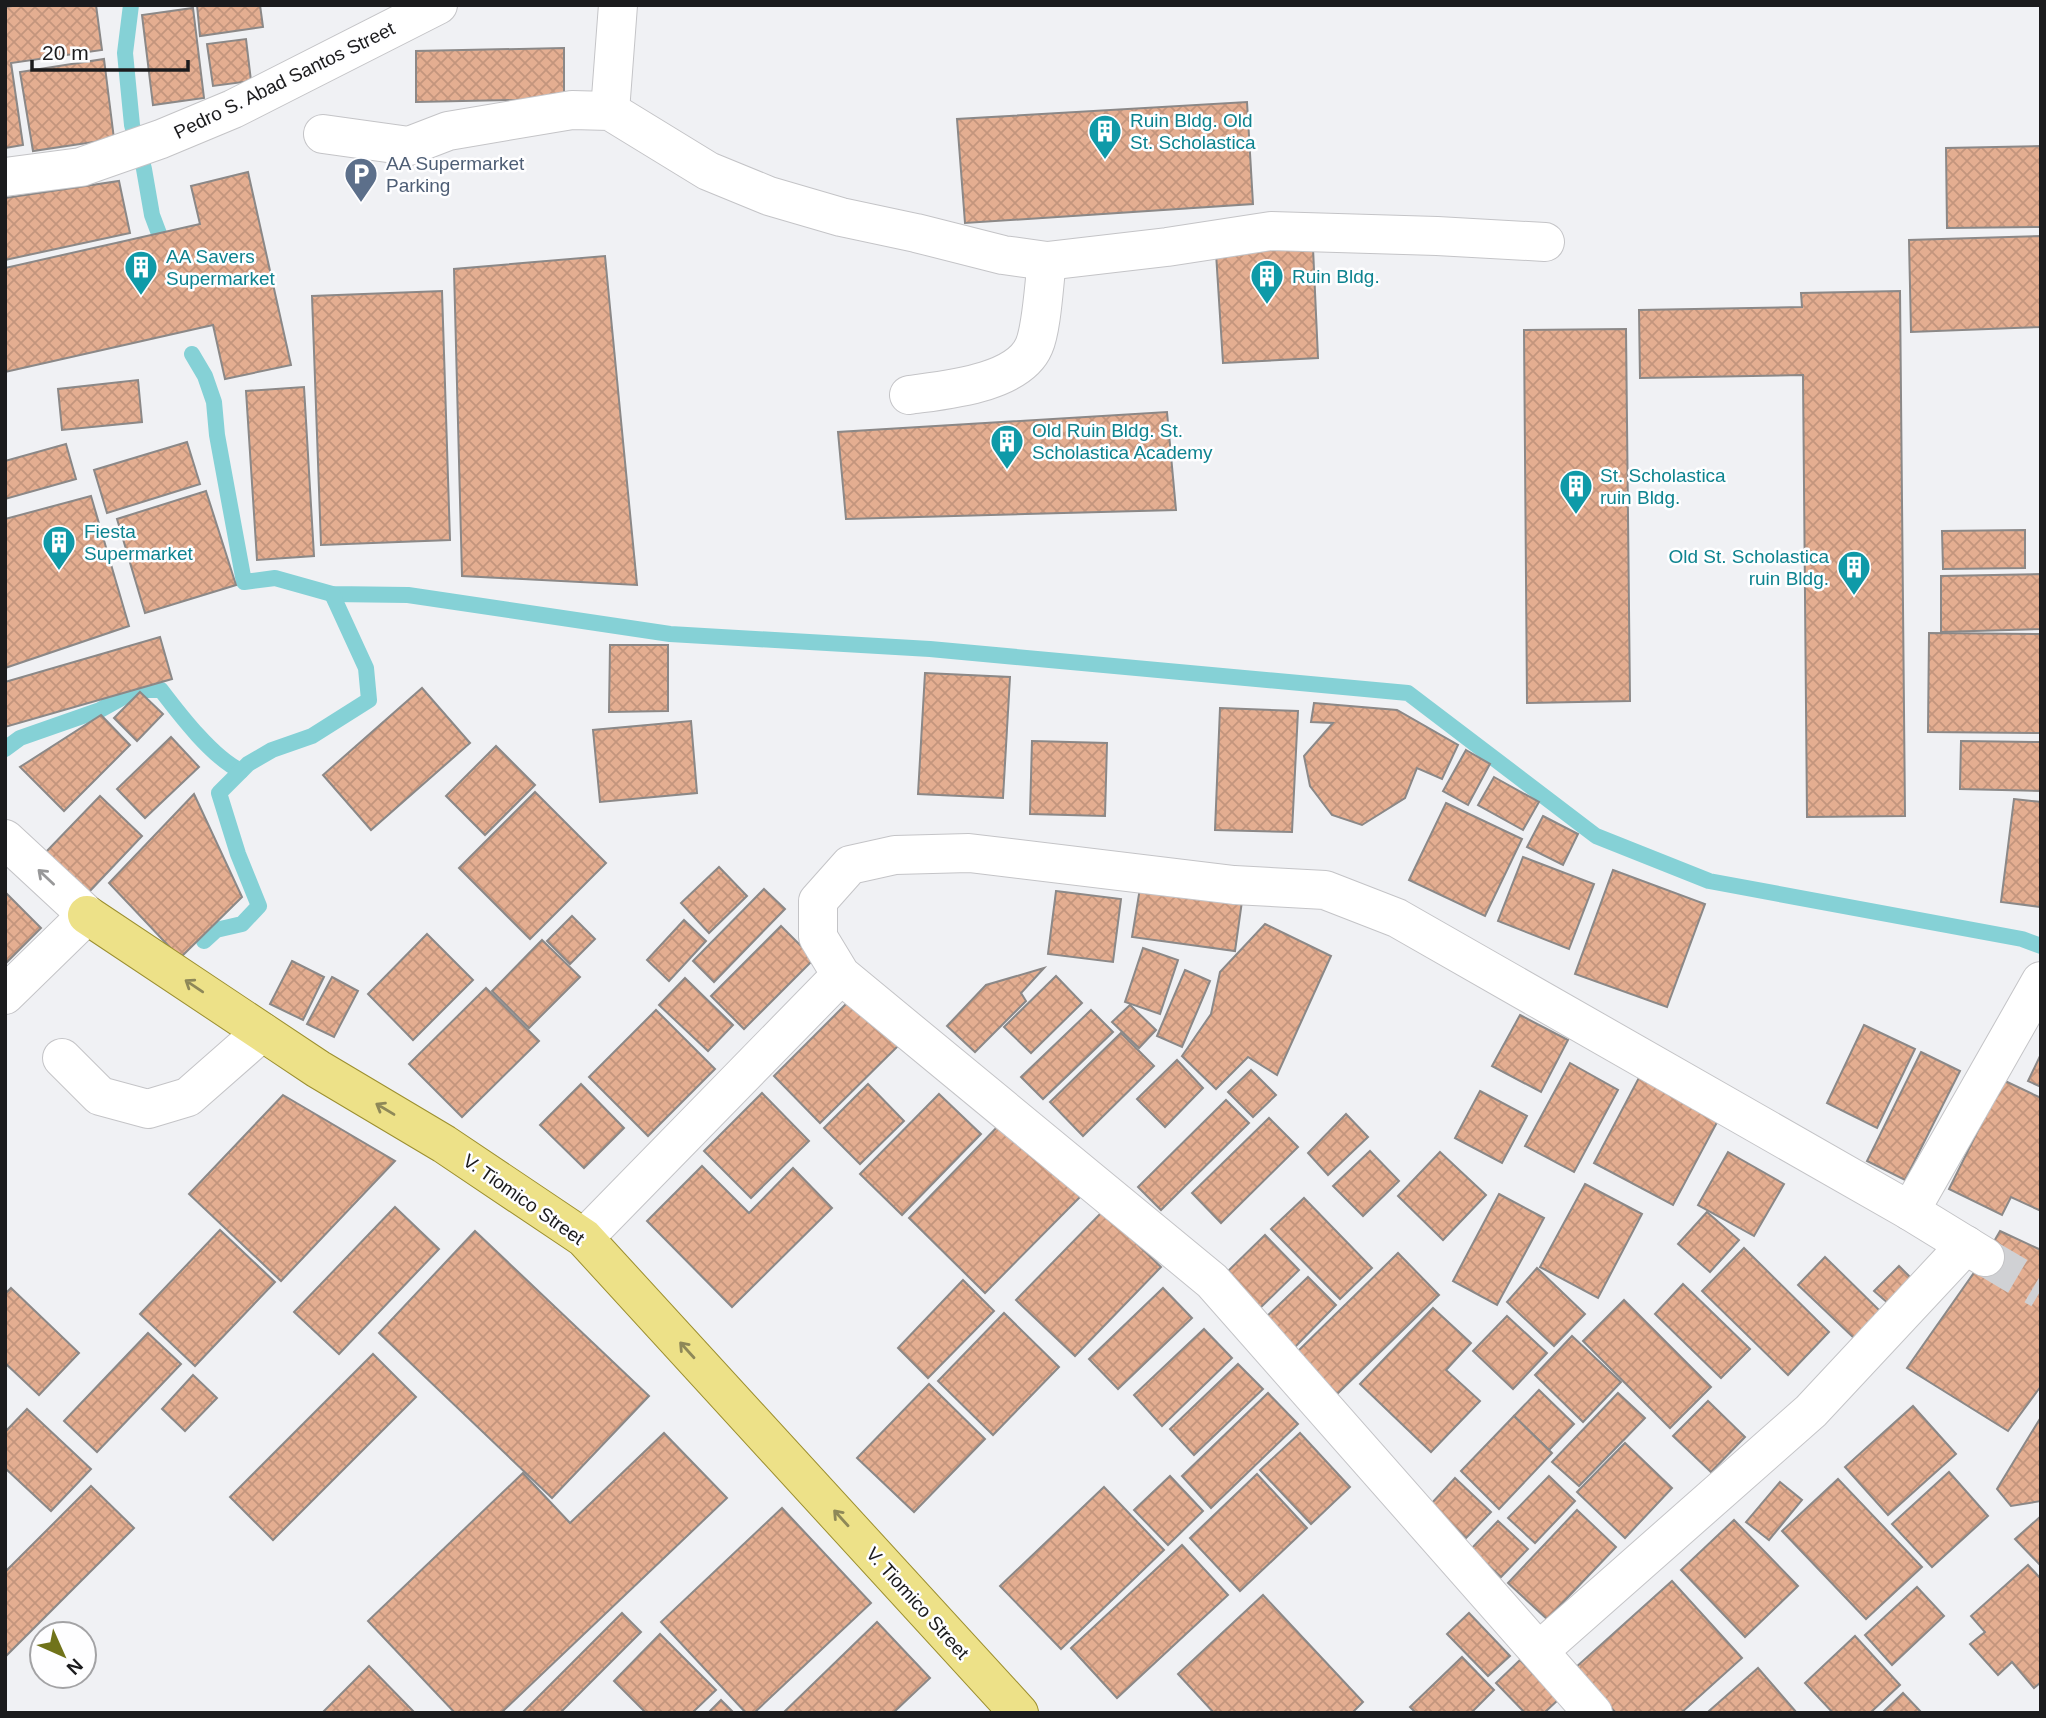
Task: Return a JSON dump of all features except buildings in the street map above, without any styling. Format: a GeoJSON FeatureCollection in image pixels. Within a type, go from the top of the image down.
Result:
{"type":"FeatureCollection","features":[{"type":"Feature","properties":{"kind":"main road","name":"V. Tiomico Street"},"geometry":{"type":"LineString","coordinates":[[88,915],[318,1069],[444,1144],[584,1238],[1019,1713]]}},
{"type":"Feature","properties":{"kind":"street","name":"Pedro S. Abad Santos Street"},"geometry":{"type":"LineString","coordinates":[[5,177],[81,167],[161,139],[233,109],[438,5]]}},
{"type":"Feature","properties":{"kind":"street"},"geometry":{"type":"LineString","coordinates":[[610,111],[618,5]]}},
{"type":"Feature","properties":{"kind":"street"},"geometry":{"type":"LineString","coordinates":[[323,134],[409,146],[448,131],[572,110],[610,111],[708,171],[769,196],[841,217],[1003,255],[1047,261],[1272,231],[1545,242]]}},
{"type":"Feature","properties":{"kind":"street"},"geometry":{"type":"LineString","coordinates":[[908,395],[987,381],[1017,366],[1034,347],[1047,261]]}},
{"type":"Feature","properties":{"kind":"street","name":"V. Tiomico Street"},"geometry":{"type":"LineString","coordinates":[[5,839],[88,915]]}},
{"type":"Feature","properties":{"kind":"street"},"geometry":{"type":"LineString","coordinates":[[1539,1651],[1811,1411],[1975,1251],[1910,1211],[1397,919],[1325,890],[1234,885],[969,853],[895,855],[850,865],[818,901],[818,937],[841,975],[1212,1281],[1593,1713]]}},
{"type":"Feature","properties":{"kind":"street"},"geometry":{"type":"LineString","coordinates":[[5,995],[88,915]]}},
{"type":"Feature","properties":{"kind":"street"},"geometry":{"type":"LineString","coordinates":[[584,1238],[841,975]]}},
{"type":"Feature","properties":{"kind":"street"},"geometry":{"type":"LineString","coordinates":[[1910,1211],[2041,981]]}},
{"type":"Feature","properties":{"kind":"street"},"geometry":{"type":"LineString","coordinates":[[62,1058],[100,1096],[148,1109],[188,1097],[262,1031]]}},
{"type":"Feature","properties":{"kind":"waterway"},"geometry":{"type":"LineString","coordinates":[[131,5],[125,53],[132,125],[144,169],[152,215],[161,239]]}},
{"type":"Feature","properties":{"kind":"waterway"},"geometry":{"type":"LineString","coordinates":[[192,354],[205,376],[214,402],[217,435],[244,582],[275,578],[332,594],[408,595],[670,634],[930,649],[1408,693],[1596,836],[1709,881],[2022,939],[2041,946]]}},
{"type":"Feature","properties":{"kind":"waterway"},"geometry":{"type":"LineString","coordinates":[[204,941],[216,930],[242,924],[259,906],[238,854],[219,793],[248,764],[272,750],[312,736],[369,700],[366,668],[332,594]]}},
{"type":"Feature","properties":{"kind":"waterway"},"geometry":{"type":"LineString","coordinates":[[5,749],[20,738],[100,710],[136,690],[161,690],[208,746],[241,771]]}},
{"type":"Feature","properties":{"kind":"tunnel"},"geometry":{"type":"LineString","coordinates":[[1985,1257],[2041,1290]]}},
{"type":"Feature","properties":{"kind":"place","name":"Ruin Bldg. Old St. Scholastica"},"geometry":{"type":"Point","coordinates":[1105,161]}},
{"type":"Feature","properties":{"kind":"place","name":"AA Supermarket Parking"},"geometry":{"type":"Point","coordinates":[361,204]}},
{"type":"Feature","properties":{"kind":"place","name":"AA Savers Supermarket"},"geometry":{"type":"Point","coordinates":[141,297]}},
{"type":"Feature","properties":{"kind":"place","name":"Ruin Bldg."},"geometry":{"type":"Point","coordinates":[1267,306]}},
{"type":"Feature","properties":{"kind":"place","name":"Old Ruin Bldg. St. Scholastica Academy"},"geometry":{"type":"Point","coordinates":[1007,471]}},
{"type":"Feature","properties":{"kind":"place","name":"St. Scholastica ruin Bldg."},"geometry":{"type":"Point","coordinates":[1576,516]}},
{"type":"Feature","properties":{"kind":"place","name":"Fiesta Supermarket"},"geometry":{"type":"Point","coordinates":[59,572]}},
{"type":"Feature","properties":{"kind":"place","name":"Old St. Scholastica ruin Bldg."},"geometry":{"type":"Point","coordinates":[1854,597]}}]}
